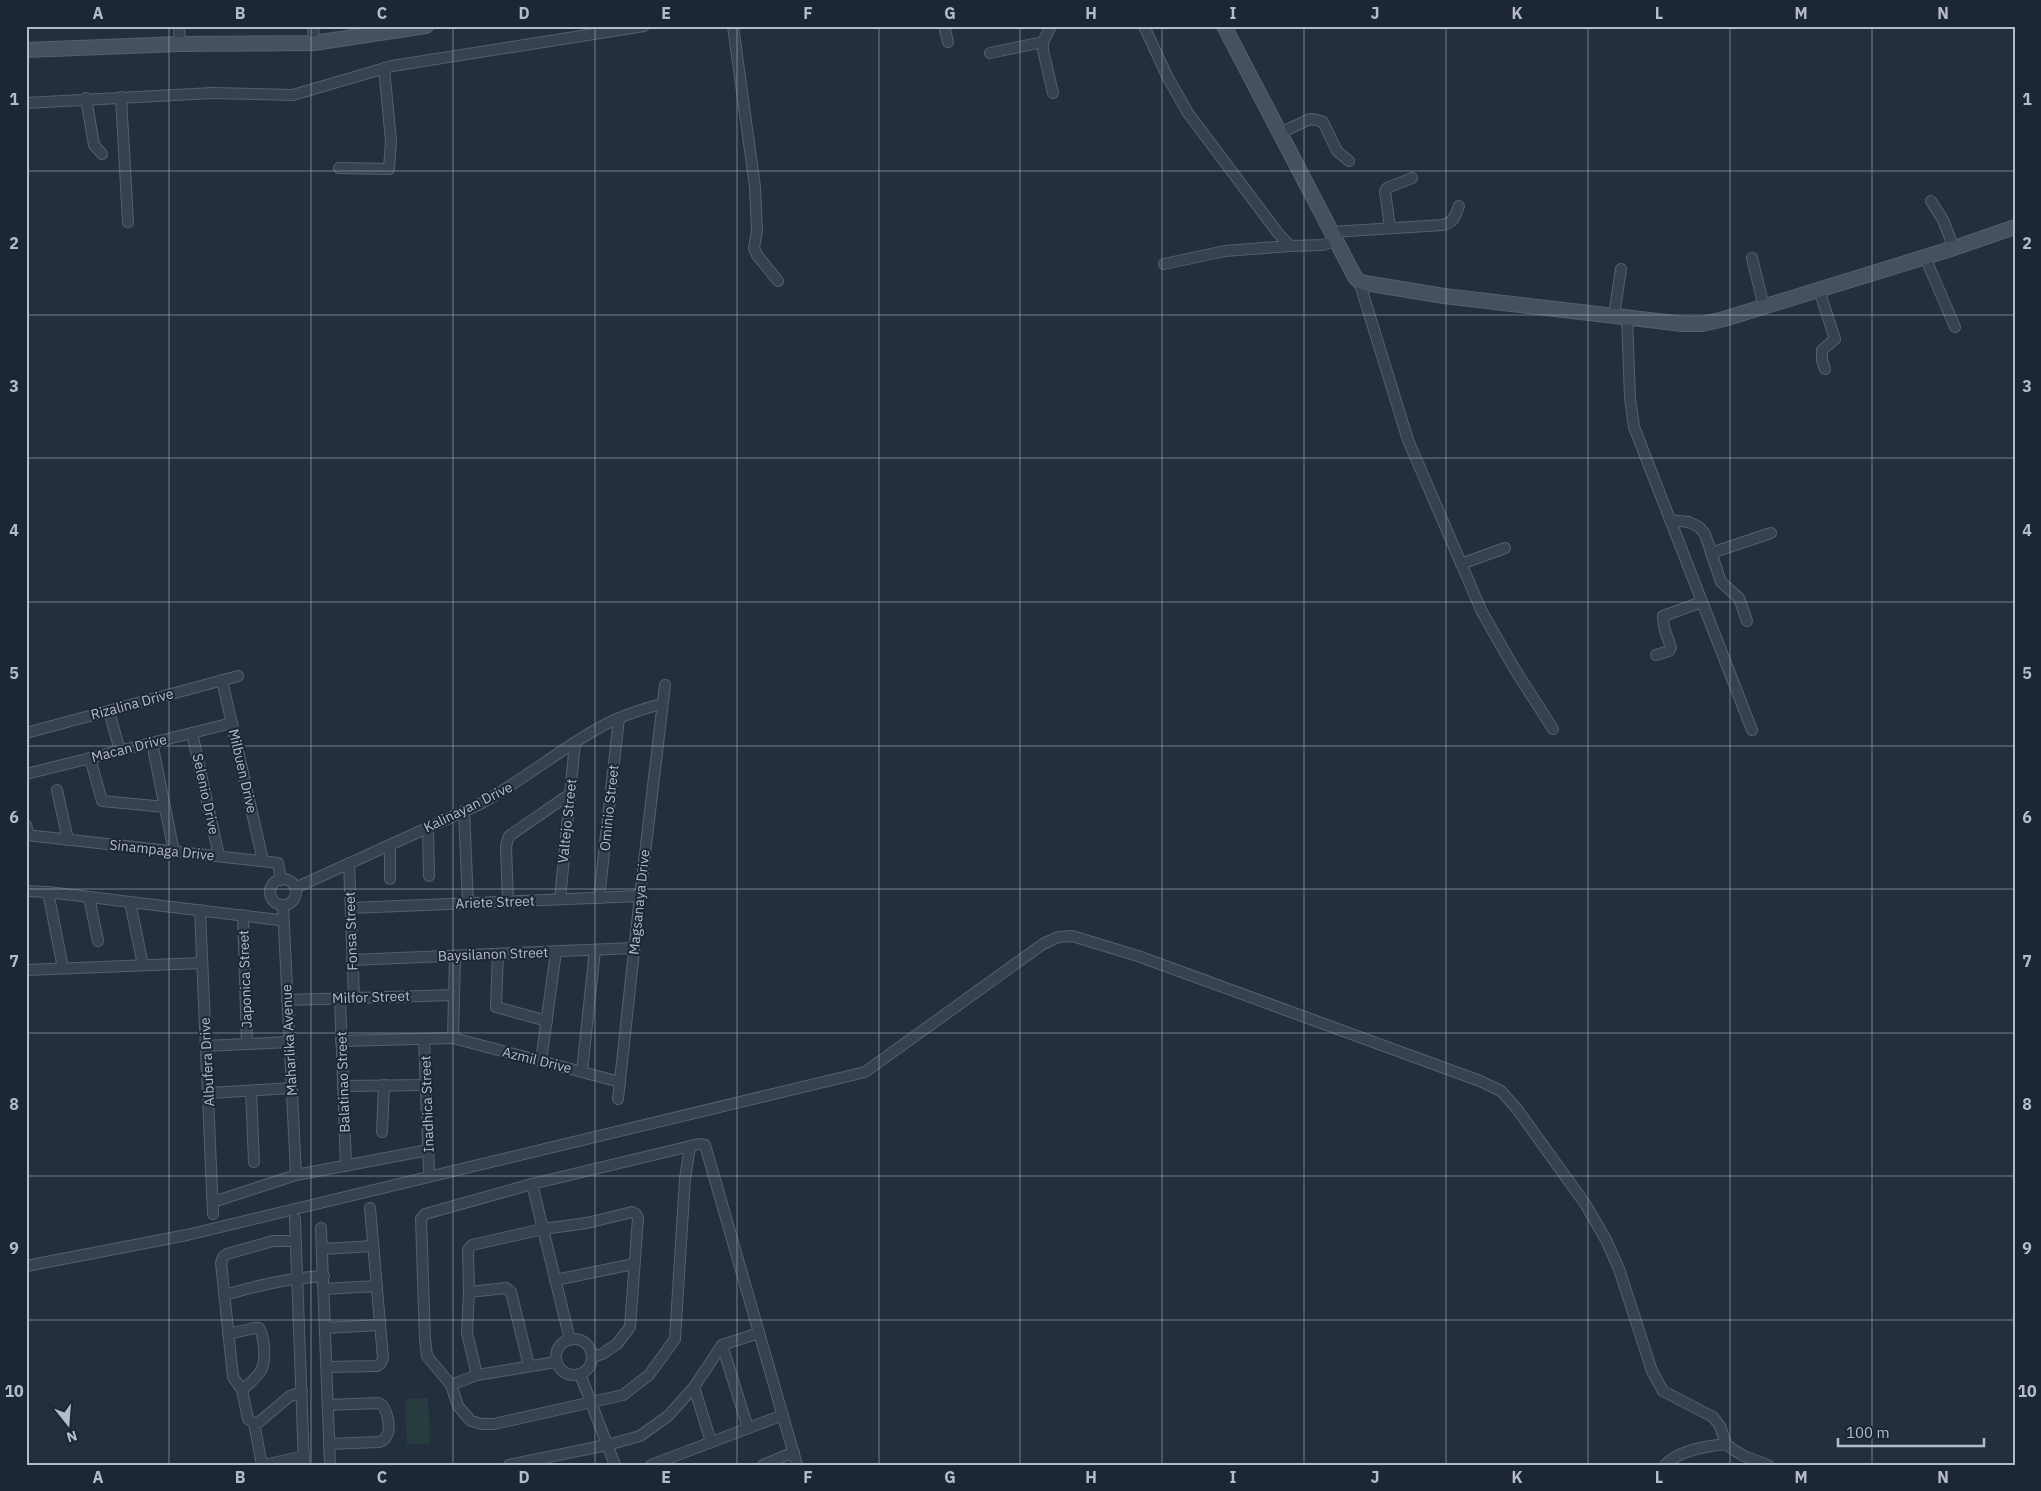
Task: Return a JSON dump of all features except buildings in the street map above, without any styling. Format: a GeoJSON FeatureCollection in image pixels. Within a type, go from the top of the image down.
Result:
{"type":"FeatureCollection","features":[{"type":"Feature","properties":{"kind":"street"},"geometry":{"type":"LineString","coordinates":[[179,26],[180,44]]}},
{"type":"Feature","properties":{"kind":"street"},"geometry":{"type":"LineString","coordinates":[[313,26],[314,43]]}},
{"type":"Feature","properties":{"kind":"street"},"geometry":{"type":"LineString","coordinates":[[26,50],[180,44],[314,43],[426,26]]}},
{"type":"Feature","properties":{"kind":"street"},"geometry":{"type":"LineString","coordinates":[[26,102],[212,93],[292,95],[358,78],[384,68],[644,26]]}},
{"type":"Feature","properties":{"kind":"street"},"geometry":{"type":"LineString","coordinates":[[733,26],[755,187],[758,231],[754,248],[757,255],[778,281]]}},
{"type":"Feature","properties":{"kind":"street"},"geometry":{"type":"LineString","coordinates":[[944,26],[948,42]]}},
{"type":"Feature","properties":{"kind":"street"},"geometry":{"type":"LineString","coordinates":[[1050,26],[1043,42],[1044,61],[1052,93]]}},
{"type":"Feature","properties":{"kind":"street"},"geometry":{"type":"LineString","coordinates":[[1144,26],[1167,76],[1188,113],[1258,207],[1290,246]]}},
{"type":"Feature","properties":{"kind":"street"},"geometry":{"type":"LineString","coordinates":[[1224,26],[1359,282],[1408,440],[1482,612],[1514,668],[1553,729]]}},
{"type":"Feature","properties":{"kind":"street"},"geometry":{"type":"LineString","coordinates":[[990,53],[1043,42]]}},
{"type":"Feature","properties":{"kind":"street"},"geometry":{"type":"LineString","coordinates":[[339,168],[389,169],[391,141],[384,68]]}},
{"type":"Feature","properties":{"kind":"street"},"geometry":{"type":"LineString","coordinates":[[121,97],[128,222]]}},
{"type":"Feature","properties":{"kind":"street"},"geometry":{"type":"LineString","coordinates":[[86,98],[94,145],[102,154]]}},
{"type":"Feature","properties":{"kind":"street"},"geometry":{"type":"LineString","coordinates":[[1280,133],[1310,119],[1323,122],[1337,151],[1350,161]]}},
{"type":"Feature","properties":{"kind":"street"},"geometry":{"type":"LineString","coordinates":[[1390,228],[1385,192],[1387,188],[1412,178]]}},
{"type":"Feature","properties":{"kind":"street"},"geometry":{"type":"LineString","coordinates":[[1931,201],[1943,220],[1954,248]]}},
{"type":"Feature","properties":{"kind":"street"},"geometry":{"type":"LineString","coordinates":[[1164,264],[1225,251],[1323,245],[1334,236],[1390,228],[1450,224],[1459,206]]}},
{"type":"Feature","properties":{"kind":"street"},"geometry":{"type":"LineString","coordinates":[[1359,282],[1444,296],[1683,324],[1702,324],[1819,290],[2015,227]]}},
{"type":"Feature","properties":{"kind":"street"},"geometry":{"type":"LineString","coordinates":[[1925,257],[1955,327]]}},
{"type":"Feature","properties":{"kind":"street"},"geometry":{"type":"LineString","coordinates":[[1752,258],[1764,307]]}},
{"type":"Feature","properties":{"kind":"street"},"geometry":{"type":"LineString","coordinates":[[1621,269],[1620,316],[1633,423],[1752,730]]}},
{"type":"Feature","properties":{"kind":"street"},"geometry":{"type":"LineString","coordinates":[[1819,290],[1835,339],[1822,350],[1822,360],[1825,369]]}},
{"type":"Feature","properties":{"kind":"street"},"geometry":{"type":"LineString","coordinates":[[1670,520],[1689,522],[1699,527],[1706,534],[1722,584],[1737,595],[1747,621]]}},
{"type":"Feature","properties":{"kind":"street"},"geometry":{"type":"LineString","coordinates":[[1711,553],[1771,533]]}},
{"type":"Feature","properties":{"kind":"street"},"geometry":{"type":"LineString","coordinates":[[1461,564],[1505,548]]}},
{"type":"Feature","properties":{"kind":"street"},"geometry":{"type":"LineString","coordinates":[[1656,655],[1669,651],[1671,648],[1664,627],[1663,616],[1702,602]]}},
{"type":"Feature","properties":{"kind":"street","name":"Rizalina Drive"},"geometry":{"type":"LineString","coordinates":[[26,733],[238,676]]}},
{"type":"Feature","properties":{"kind":"street","name":"Milbuen Drive"},"geometry":{"type":"LineString","coordinates":[[222,680],[263,861]]}},
{"type":"Feature","properties":{"kind":"street","name":"Magsanaya Drive"},"geometry":{"type":"LineString","coordinates":[[618,1099],[665,685]]}},
{"type":"Feature","properties":{"kind":"street","name":"Kalinayan Drive"},"geometry":{"type":"LineString","coordinates":[[295,888],[504,791],[596,729],[619,718],[662,704]]}},
{"type":"Feature","properties":{"kind":"street"},"geometry":{"type":"LineString","coordinates":[[109,710],[120,750]]}},
{"type":"Feature","properties":{"kind":"street","name":"Ominio Street"},"geometry":{"type":"LineString","coordinates":[[600,898],[619,718]]}},
{"type":"Feature","properties":{"kind":"street","name":"Macan Drive"},"geometry":{"type":"LineString","coordinates":[[26,774],[232,723]]}},
{"type":"Feature","properties":{"kind":"street","name":"Selenio Drive"},"geometry":{"type":"LineString","coordinates":[[192,733],[219,856]]}},
{"type":"Feature","properties":{"kind":"street"},"geometry":{"type":"LineString","coordinates":[[152,743],[174,852]]}},
{"type":"Feature","properties":{"kind":"street","name":"Valtejo Street"},"geometry":{"type":"LineString","coordinates":[[560,899],[575,743]]}},
{"type":"Feature","properties":{"kind":"street"},"geometry":{"type":"LineString","coordinates":[[90,758],[102,801],[165,808]]}},
{"type":"Feature","properties":{"kind":"street"},"geometry":{"type":"LineString","coordinates":[[57,790],[68,840]]}},
{"type":"Feature","properties":{"kind":"street"},"geometry":{"type":"LineString","coordinates":[[508,901],[506,846],[509,836],[570,794]]}},
{"type":"Feature","properties":{"kind":"street"},"geometry":{"type":"LineString","coordinates":[[464,811],[468,903]]}},
{"type":"Feature","properties":{"kind":"street"},"geometry":{"type":"LineString","coordinates":[[428,827],[429,876]]}},
{"type":"Feature","properties":{"kind":"street","name":"Sinampaga Drive"},"geometry":{"type":"LineString","coordinates":[[27,832],[68,840],[278,863],[280,880]]}},
{"type":"Feature","properties":{"kind":"street"},"geometry":{"type":"LineString","coordinates":[[390,845],[390,879]]}},
{"type":"Feature","properties":{"kind":"street","name":"Fonsa Street"},"geometry":{"type":"LineString","coordinates":[[349,863],[354,998]]}},
{"type":"Feature","properties":{"kind":"street"},"geometry":{"type":"LineString","coordinates":[[280,880],[288,880],[295,888],[293,900],[283,905],[275,903],[270,892],[273,884],[280,880]]}},
{"type":"Feature","properties":{"kind":"street"},"geometry":{"type":"LineString","coordinates":[[26,891],[89,896],[283,919]]}},
{"type":"Feature","properties":{"kind":"street"},"geometry":{"type":"LineString","coordinates":[[48,892],[63,968]]}},
{"type":"Feature","properties":{"kind":"street"},"geometry":{"type":"LineString","coordinates":[[89,896],[98,941]]}},
{"type":"Feature","properties":{"kind":"street","name":"Ariete Street"},"geometry":{"type":"LineString","coordinates":[[351,908],[640,896]]}},
{"type":"Feature","properties":{"kind":"street"},"geometry":{"type":"LineString","coordinates":[[130,902],[143,965]]}},
{"type":"Feature","properties":{"kind":"street","name":"Maharlika Avenue"},"geometry":{"type":"LineString","coordinates":[[283,905],[296,1174]]}},
{"type":"Feature","properties":{"kind":"street","name":"Albufera Drive"},"geometry":{"type":"LineString","coordinates":[[200,910],[213,1214]]}},
{"type":"Feature","properties":{"kind":"street","name":"Japonica Street"},"geometry":{"type":"LineString","coordinates":[[243,915],[247,1044]]}},
{"type":"Feature","properties":{"kind":"street"},"geometry":{"type":"LineString","coordinates":[[26,1266],[187,1235],[865,1072],[1043,944],[1058,937],[1072,936],[1138,956],[1392,1048],[1480,1081],[1501,1091],[1517,1109],[1586,1205],[1606,1240],[1619,1269],[1657,1382],[1667,1394],[1713,1417],[1720,1426],[1726,1444],[1744,1456],[1768,1465]]}},
{"type":"Feature","properties":{"kind":"street","name":"Baysilanon Street"},"geometry":{"type":"LineString","coordinates":[[352,960],[634,948]]}},
{"type":"Feature","properties":{"kind":"street"},"geometry":{"type":"LineString","coordinates":[[582,1071],[595,950]]}},
{"type":"Feature","properties":{"kind":"street"},"geometry":{"type":"LineString","coordinates":[[541,1061],[556,952]]}},
{"type":"Feature","properties":{"kind":"street"},"geometry":{"type":"LineString","coordinates":[[498,954],[496,1007],[547,1021]]}},
{"type":"Feature","properties":{"kind":"street"},"geometry":{"type":"LineString","coordinates":[[453,1038],[455,956]]}},
{"type":"Feature","properties":{"kind":"street"},"geometry":{"type":"LineString","coordinates":[[26,970],[202,963]]}},
{"type":"Feature","properties":{"kind":"street","name":"Milfor Street"},"geometry":{"type":"LineString","coordinates":[[287,1000],[454,995]]}},
{"type":"Feature","properties":{"kind":"street","name":"Balatinao Street"},"geometry":{"type":"LineString","coordinates":[[340,998],[346,1166]]}},
{"type":"Feature","properties":{"kind":"street","name":"Azmil Drive"},"geometry":{"type":"LineString","coordinates":[[341,1041],[453,1038],[620,1082]]}},
{"type":"Feature","properties":{"kind":"street","name":"Inadhica Street"},"geometry":{"type":"LineString","coordinates":[[424,1039],[429,1170]]}},
{"type":"Feature","properties":{"kind":"street"},"geometry":{"type":"LineString","coordinates":[[206,1046],[289,1042]]}},
{"type":"Feature","properties":{"kind":"street"},"geometry":{"type":"LineString","coordinates":[[382,1132],[384,1085]]}},
{"type":"Feature","properties":{"kind":"street"},"geometry":{"type":"LineString","coordinates":[[343,1086],[426,1085]]}},
{"type":"Feature","properties":{"kind":"street"},"geometry":{"type":"LineString","coordinates":[[208,1093],[292,1088]]}},
{"type":"Feature","properties":{"kind":"street"},"geometry":{"type":"LineString","coordinates":[[251,1091],[254,1162]]}},
{"type":"Feature","properties":{"kind":"street"},"geometry":{"type":"LineString","coordinates":[[690,1146],[685,1179],[675,1339],[649,1375],[624,1395],[592,1404],[494,1424],[482,1424],[471,1420],[458,1406],[451,1385],[427,1356],[421,1219],[431,1211],[532,1184],[690,1146],[703,1144],[705,1145],[758,1333],[798,1465]]}},
{"type":"Feature","properties":{"kind":"street"},"geometry":{"type":"LineString","coordinates":[[213,1202],[296,1174],[428,1150]]}},
{"type":"Feature","properties":{"kind":"street"},"geometry":{"type":"LineString","coordinates":[[532,1184],[570,1340]]}},
{"type":"Feature","properties":{"kind":"street"},"geometry":{"type":"LineString","coordinates":[[327,1367],[377,1366],[383,1358],[370,1208]]}},
{"type":"Feature","properties":{"kind":"street"},"geometry":{"type":"LineString","coordinates":[[477,1375],[467,1333],[469,1292],[468,1250],[472,1245],[632,1212],[638,1218],[630,1327],[617,1344],[602,1354],[592,1357]]}},
{"type":"Feature","properties":{"kind":"street"},"geometry":{"type":"LineString","coordinates":[[295,1219],[296,1241],[297,1277],[302,1392],[304,1460],[263,1465],[254,1423],[248,1419],[242,1390],[233,1377],[220,1263],[223,1257],[273,1241],[296,1241]]}},
{"type":"Feature","properties":{"kind":"street"},"geometry":{"type":"LineString","coordinates":[[321,1228],[330,1465]]}},
{"type":"Feature","properties":{"kind":"street"},"geometry":{"type":"LineString","coordinates":[[323,1249],[373,1246]]}},
{"type":"Feature","properties":{"kind":"street"},"geometry":{"type":"LineString","coordinates":[[555,1280],[634,1264]]}},
{"type":"Feature","properties":{"kind":"street"},"geometry":{"type":"LineString","coordinates":[[225,1295],[263,1283],[297,1277],[324,1276]]}},
{"type":"Feature","properties":{"kind":"street"},"geometry":{"type":"LineString","coordinates":[[324,1289],[376,1286]]}},
{"type":"Feature","properties":{"kind":"street"},"geometry":{"type":"LineString","coordinates":[[469,1292],[506,1288],[511,1292],[530,1366]]}},
{"type":"Feature","properties":{"kind":"street"},"geometry":{"type":"LineString","coordinates":[[325,1328],[379,1325]]}},
{"type":"Feature","properties":{"kind":"street"},"geometry":{"type":"LineString","coordinates":[[228,1334],[255,1328],[259,1328],[262,1332],[265,1362],[261,1371],[242,1390]]}},
{"type":"Feature","properties":{"kind":"street"},"geometry":{"type":"LineString","coordinates":[[509,1465],[608,1445],[640,1436],[668,1416],[694,1387],[722,1345],[758,1333]]}},
{"type":"Feature","properties":{"kind":"street"},"geometry":{"type":"LineString","coordinates":[[570,1340],[578,1340],[585,1343],[590,1349],[592,1357],[589,1368],[580,1374],[570,1375],[561,1370],[556,1362],[556,1352],[562,1344],[570,1340]]}},
{"type":"Feature","properties":{"kind":"street"},"geometry":{"type":"LineString","coordinates":[[722,1345],[748,1428]]}},
{"type":"Feature","properties":{"kind":"street"},"geometry":{"type":"LineString","coordinates":[[451,1385],[477,1375],[556,1362]]}},
{"type":"Feature","properties":{"kind":"street"},"geometry":{"type":"LineString","coordinates":[[580,1374],[614,1465]]}},
{"type":"Feature","properties":{"kind":"street"},"geometry":{"type":"LineString","coordinates":[[694,1387],[711,1442]]}},
{"type":"Feature","properties":{"kind":"street"},"geometry":{"type":"LineString","coordinates":[[254,1423],[259,1422],[290,1396],[302,1392]]}},
{"type":"Feature","properties":{"kind":"street"},"geometry":{"type":"LineString","coordinates":[[328,1405],[378,1403],[383,1405],[388,1432],[386,1438],[380,1442],[329,1444]]}},
{"type":"Feature","properties":{"kind":"street"},"geometry":{"type":"LineString","coordinates":[[651,1465],[783,1415]]}},
{"type":"Feature","properties":{"kind":"street"},"geometry":{"type":"LineString","coordinates":[[1665,1465],[1682,1454],[1710,1446],[1726,1444]]}},
{"type":"Feature","properties":{"kind":"street"},"geometry":{"type":"LineString","coordinates":[[763,1465],[794,1452]]}},
{"type":"Feature","properties":{"kind":"green space"},"geometry":{"type":"Polygon","coordinates":[[[428,1398],[430,1443],[407,1445],[405,1399],[428,1398]]]}}]}
